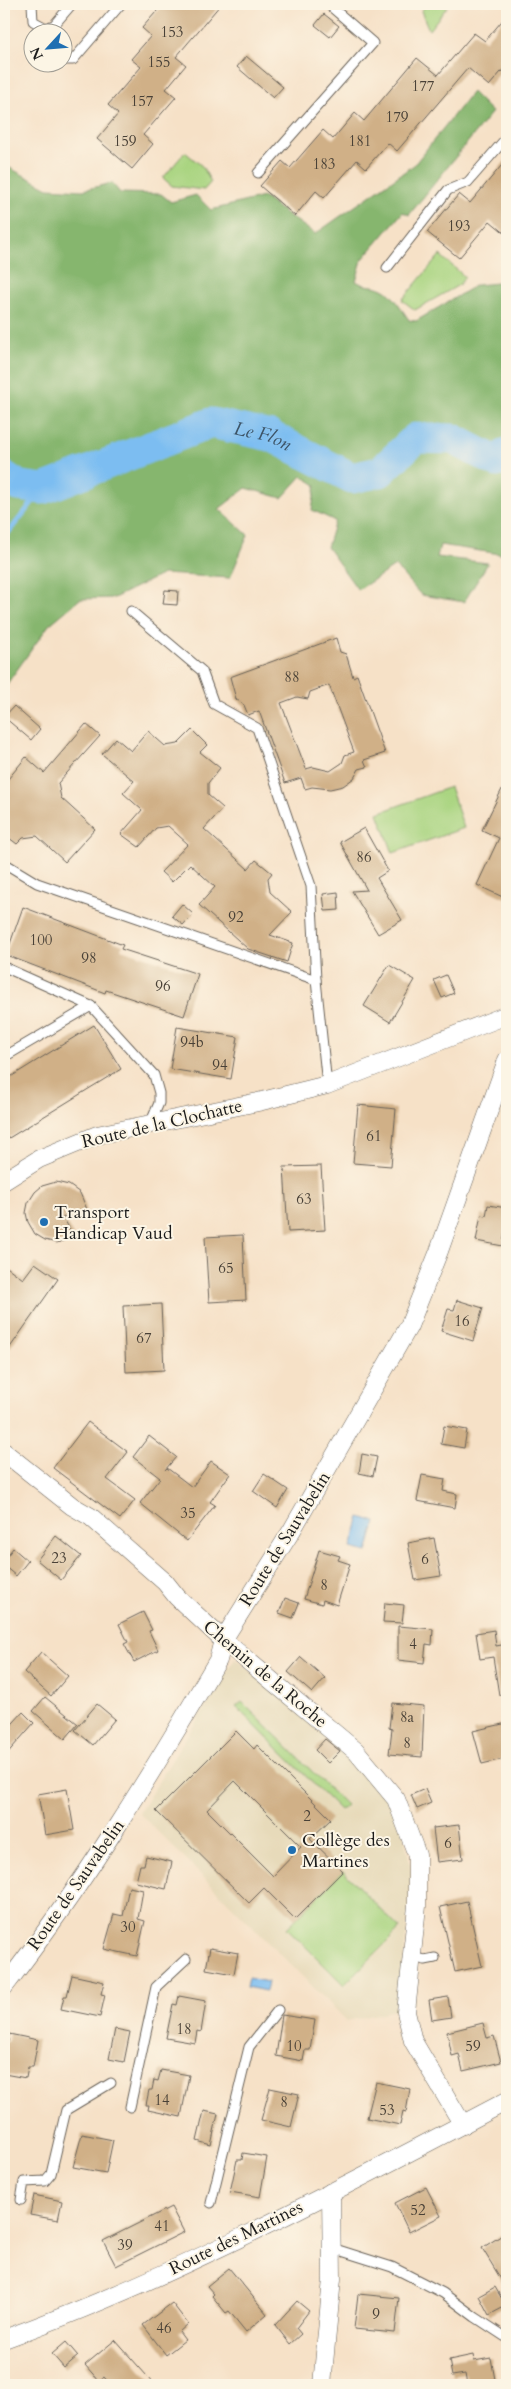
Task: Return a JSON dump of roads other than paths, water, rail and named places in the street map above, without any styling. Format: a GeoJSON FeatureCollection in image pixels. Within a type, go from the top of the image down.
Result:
{"type":"FeatureCollection","features":[{"type":"Feature","properties":{"kind":"street","name":"Route de la Clochatte"},"geometry":{"type":"LineString","coordinates":[[4,1181],[39,1159],[97,1135],[258,1102],[327,1085],[506,1021]]}},
{"type":"Feature","properties":{"kind":"street","name":"Route de Sauvabelin"},"geometry":{"type":"LineString","coordinates":[[4,1987],[78,1887],[137,1797],[218,1660],[222,1640],[292,1530],[409,1326],[439,1251],[507,1060]]}},
{"type":"Feature","properties":{"kind":"street","name":"Chemin de la Roche"},"geometry":{"type":"LineString","coordinates":[[4,1452],[72,1506],[90,1517],[165,1582],[177,1597],[222,1640],[356,1751],[396,1798],[417,1855],[412,1957]]}},
{"type":"Feature","properties":{"kind":"street"},"geometry":{"type":"LineString","coordinates":[[412,1957],[407,1989],[408,2026],[413,2041],[462,2124]]}},
{"type":"Feature","properties":{"kind":"street","name":"Route des Martines"},"geometry":{"type":"LineString","coordinates":[[4,2339],[148,2280],[331,2192],[507,2101]]}},
{"type":"Feature","properties":{"kind":"street"},"geometry":{"type":"LineString","coordinates":[[322,2385],[332,2279],[331,2192]]}},
{"type":"Feature","properties":{"kind":"lane"},"geometry":{"type":"LineString","coordinates":[[32,4],[35,22]]}},
{"type":"Feature","properties":{"kind":"lane"},"geometry":{"type":"LineString","coordinates":[[57,22],[72,4]]}},
{"type":"Feature","properties":{"kind":"lane"},"geometry":{"type":"LineString","coordinates":[[72,60],[121,4]]}},
{"type":"Feature","properties":{"kind":"lane"},"geometry":{"type":"LineString","coordinates":[[258,173],[373,42],[328,4]]}},
{"type":"Feature","properties":{"kind":"lane"},"geometry":{"type":"LineString","coordinates":[[387,268],[448,190],[468,182],[507,137]]}},
{"type":"Feature","properties":{"kind":"lane"},"geometry":{"type":"LineString","coordinates":[[131,611],[202,671],[214,704],[257,728],[311,886],[316,980],[327,1085]]}},
{"type":"Feature","properties":{"kind":"lane"},"geometry":{"type":"LineString","coordinates":[[4,863],[37,883],[316,980]]}},
{"type":"Feature","properties":{"kind":"lane"},"geometry":{"type":"LineString","coordinates":[[4,967],[91,1006],[154,1075],[159,1093],[159,1103],[150,1124]]}},
{"type":"Feature","properties":{"kind":"lane"},"geometry":{"type":"LineString","coordinates":[[4,1057],[91,1006]]}},
{"type":"Feature","properties":{"kind":"lane"},"geometry":{"type":"LineString","coordinates":[[412,1957],[425,1960],[435,1958]]}},
{"type":"Feature","properties":{"kind":"lane"},"geometry":{"type":"LineString","coordinates":[[130,2107],[156,1987],[186,1959]]}},
{"type":"Feature","properties":{"kind":"lane"},"geometry":{"type":"LineString","coordinates":[[211,2203],[249,2047],[278,2010]]}},
{"type":"Feature","properties":{"kind":"lane"},"geometry":{"type":"LineString","coordinates":[[21,2200],[24,2182],[45,2181],[51,2174],[66,2110],[111,2084]]}},
{"type":"Feature","properties":{"kind":"lane"},"geometry":{"type":"LineString","coordinates":[[332,2248],[392,2267],[444,2293],[475,2317],[507,2338]]}},
{"type":"Feature","properties":{"kind":"water"},"geometry":{"type":"Polygon","coordinates":[[[360,1517],[376,1522],[367,1552],[351,1548],[360,1517]]]}},
{"type":"Feature","properties":{"kind":"water"},"geometry":{"type":"Polygon","coordinates":[[[248,1978],[268,1982],[266,1991],[246,1987],[248,1978]]]}},
{"type":"Feature","properties":{"kind":"waterway","name":"Le Flon"},"geometry":{"type":"LineString","coordinates":[[4,476],[19,486],[43,489],[211,423],[271,436],[352,478],[380,472],[416,438],[453,439],[497,462],[507,453]]}},
{"type":"Feature","properties":{"kind":"waterway"},"geometry":{"type":"LineString","coordinates":[[4,538],[43,489]]}},
{"type":"Feature","properties":{"kind":"place","name":"Transport Handicap Vaud"},"geometry":{"type":"Point","coordinates":[44,1222]}},
{"type":"Feature","properties":{"kind":"place","name":"Collège des Martines"},"geometry":{"type":"Point","coordinates":[292,1850]}}]}
